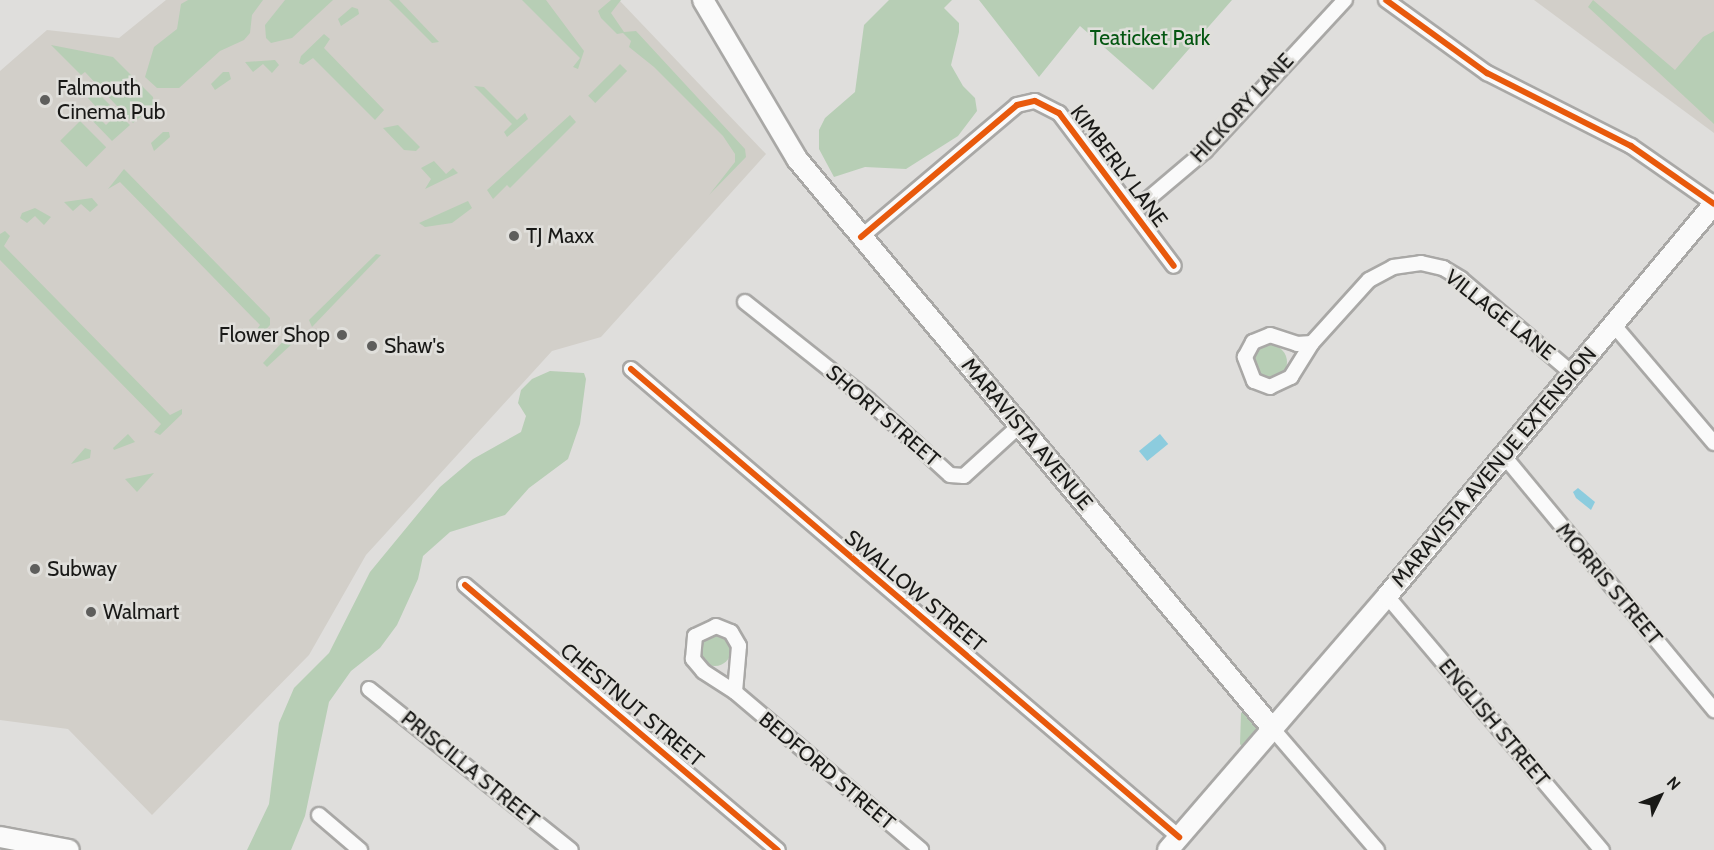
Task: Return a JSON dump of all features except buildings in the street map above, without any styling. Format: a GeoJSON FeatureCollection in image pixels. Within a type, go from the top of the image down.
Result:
{"type":"FeatureCollection","features":[{"type":"Feature","properties":{"kind":"main road","name":"MARAVISTA AVENUE"},"geometry":{"type":"LineString","coordinates":[[703,0],[782,139],[861,237],[1272,728]]}},
{"type":"Feature","properties":{"kind":"main road","name":"MARAVISTA AVENUE EXTENSION"},"geometry":{"type":"LineString","coordinates":[[1272,728],[1387,596],[1714,204]]}},
{"type":"Feature","properties":{"kind":"main road"},"geometry":{"type":"LineString","coordinates":[[1174,843],[1272,728]]}},
{"type":"Feature","properties":{"kind":"main road"},"geometry":{"type":"LineString","coordinates":[[0,837],[69,850]]}},
{"type":"Feature","properties":{"kind":"street","name":"HICKORY LANE"},"geometry":{"type":"LineString","coordinates":[[1134,212],[1205,150],[1345,0]]}},
{"type":"Feature","properties":{"kind":"street"},"geometry":{"type":"LineString","coordinates":[[1386,0],[1487,73],[1624,142],[1714,204]]}},
{"type":"Feature","properties":{"kind":"street","name":"KIMBERLY LANE"},"geometry":{"type":"LineString","coordinates":[[861,237],[985,130],[1026,102],[1045,104],[1059,113],[1174,266]]}},
{"type":"Feature","properties":{"kind":"street","name":"VILLAGE LANE"},"geometry":{"type":"LineString","coordinates":[[1312,343],[1261,337],[1253,342],[1245,357],[1248,374],[1261,386],[1278,387],[1291,377],[1312,343],[1369,280],[1393,267],[1421,263],[1443,268],[1461,279],[1572,373]]}},
{"type":"Feature","properties":{"kind":"street","name":"SHORT STREET"},"geometry":{"type":"LineString","coordinates":[[745,302],[868,400],[950,475],[964,476],[1020,425]]}},
{"type":"Feature","properties":{"kind":"street"},"geometry":{"type":"LineString","coordinates":[[1613,324],[1714,443]]}},
{"type":"Feature","properties":{"kind":"street","name":"SWALLOW STREET"},"geometry":{"type":"LineString","coordinates":[[631,369],[1174,843]]}},
{"type":"Feature","properties":{"kind":"street","name":"MORRIS STREET"},"geometry":{"type":"LineString","coordinates":[[1504,456],[1714,710]]}},
{"type":"Feature","properties":{"kind":"street","name":"CHESTNUT STREET"},"geometry":{"type":"LineString","coordinates":[[465,585],[778,850]]}},
{"type":"Feature","properties":{"kind":"street","name":"ENGLISH STREET"},"geometry":{"type":"LineString","coordinates":[[1387,596],[1602,850]]}},
{"type":"Feature","properties":{"kind":"street","name":"BEDFORD STREET"},"geometry":{"type":"LineString","coordinates":[[735,692],[739,654],[736,638],[724,628],[708,627],[692,643],[693,659],[703,671],[735,692],[921,850]]}},
{"type":"Feature","properties":{"kind":"street","name":"PRISCILLA STREET"},"geometry":{"type":"LineString","coordinates":[[369,688],[571,850]]}},
{"type":"Feature","properties":{"kind":"street"},"geometry":{"type":"LineString","coordinates":[[1272,728],[1377,850]]}},
{"type":"Feature","properties":{"kind":"street"},"geometry":{"type":"LineString","coordinates":[[319,816],[360,850]]}},
{"type":"Feature","properties":{"kind":"shaded area"},"geometry":{"type":"Polygon","coordinates":[[[166,0],[619,0],[766,154],[601,337],[552,351],[366,555],[309,655],[152,815],[68,729],[0,720],[0,71],[47,30],[119,38],[166,0]]]}},
{"type":"Feature","properties":{"kind":"shaded area"},"geometry":{"type":"Polygon","coordinates":[[[1534,0],[1714,0],[1714,133],[1534,0]]]}},
{"type":"Feature","properties":{"kind":"green space"},"geometry":{"type":"Polygon","coordinates":[[[188,0],[263,0],[252,15],[250,33],[244,40],[220,51],[179,88],[157,88],[145,77],[154,47],[177,29],[181,4],[188,0]]]}},
{"type":"Feature","properties":{"kind":"green space"},"geometry":{"type":"Polygon","coordinates":[[[285,0],[333,0],[292,38],[271,43],[266,38],[265,25],[285,0]]]}},
{"type":"Feature","properties":{"kind":"green space"},"geometry":{"type":"Polygon","coordinates":[[[389,0],[399,0],[439,42],[432,43],[389,0]]]}},
{"type":"Feature","properties":{"kind":"green space"},"geometry":{"type":"Polygon","coordinates":[[[522,0],[546,0],[584,51],[578,69],[573,67],[580,58],[522,0]]]}},
{"type":"Feature","properties":{"kind":"green space"},"geometry":{"type":"Polygon","coordinates":[[[611,0],[621,0],[611,13],[624,32],[636,31],[745,149],[746,157],[709,195],[735,162],[735,154],[723,136],[654,67],[629,47],[631,41],[623,33],[617,34],[601,18],[598,11],[611,0]]]}},
{"type":"Feature","properties":{"kind":"green space"},"geometry":{"type":"Polygon","coordinates":[[[889,0],[952,0],[944,8],[959,23],[951,65],[963,86],[975,98],[977,111],[958,136],[906,169],[865,167],[834,177],[819,149],[819,130],[825,118],[855,92],[864,25],[889,0]]]}},
{"type":"Feature","properties":{"kind":"green space","name":"Teaticket Park"},"geometry":{"type":"Polygon","coordinates":[[[979,0],[1232,0],[1153,90],[1080,26],[1039,77],[979,0]]]}},
{"type":"Feature","properties":{"kind":"green space"},"geometry":{"type":"Polygon","coordinates":[[[1593,0],[1675,70],[1703,37],[1714,31],[1714,124],[1588,7],[1593,0]]]}},
{"type":"Feature","properties":{"kind":"green space"},"geometry":{"type":"Polygon","coordinates":[[[352,7],[358,9],[359,14],[341,26],[338,19],[352,7]]]}},
{"type":"Feature","properties":{"kind":"green space"},"geometry":{"type":"Polygon","coordinates":[[[324,34],[330,39],[324,48],[384,110],[375,120],[313,58],[303,65],[299,63],[301,56],[324,34]]]}},
{"type":"Feature","properties":{"kind":"green space"},"geometry":{"type":"Polygon","coordinates":[[[51,45],[113,57],[153,97],[154,106],[133,123],[85,72],[81,75],[51,45]]]}},
{"type":"Feature","properties":{"kind":"green space"},"geometry":{"type":"Polygon","coordinates":[[[275,60],[279,65],[272,73],[263,64],[253,72],[245,62],[275,60]]]}},
{"type":"Feature","properties":{"kind":"green space"},"geometry":{"type":"Polygon","coordinates":[[[620,64],[627,71],[595,103],[588,96],[620,64]]]}},
{"type":"Feature","properties":{"kind":"green space"},"geometry":{"type":"Polygon","coordinates":[[[223,72],[229,72],[231,79],[215,90],[211,84],[223,72]]]}},
{"type":"Feature","properties":{"kind":"green space"},"geometry":{"type":"Polygon","coordinates":[[[474,86],[484,87],[517,120],[525,113],[528,119],[507,137],[504,132],[512,124],[474,86]]]}},
{"type":"Feature","properties":{"kind":"green space"},"geometry":{"type":"Polygon","coordinates":[[[95,90],[116,111],[107,119],[88,98],[95,90]]]}},
{"type":"Feature","properties":{"kind":"green space"},"geometry":{"type":"Polygon","coordinates":[[[92,111],[106,125],[118,113],[130,125],[112,141],[87,115],[92,111]]]}},
{"type":"Feature","properties":{"kind":"green space"},"geometry":{"type":"Polygon","coordinates":[[[570,115],[576,122],[510,188],[507,185],[493,199],[487,190],[570,115]]]}},
{"type":"Feature","properties":{"kind":"green space"},"geometry":{"type":"Polygon","coordinates":[[[80,121],[106,147],[86,167],[60,141],[80,121]]]}},
{"type":"Feature","properties":{"kind":"green space"},"geometry":{"type":"Polygon","coordinates":[[[398,125],[420,147],[416,151],[404,150],[383,128],[398,125]]]}},
{"type":"Feature","properties":{"kind":"green space"},"geometry":{"type":"Polygon","coordinates":[[[163,132],[169,132],[170,137],[154,151],[151,143],[163,132]]]}},
{"type":"Feature","properties":{"kind":"green space"},"geometry":{"type":"Polygon","coordinates":[[[434,161],[446,174],[453,168],[458,173],[425,189],[431,179],[421,168],[434,161]]]}},
{"type":"Feature","properties":{"kind":"green space"},"geometry":{"type":"Polygon","coordinates":[[[124,169],[270,318],[270,325],[259,337],[253,335],[260,325],[120,182],[108,189],[124,169]]]}},
{"type":"Feature","properties":{"kind":"green space"},"geometry":{"type":"Polygon","coordinates":[[[92,198],[98,205],[90,212],[81,204],[73,211],[64,202],[92,198]]]}},
{"type":"Feature","properties":{"kind":"green space"},"geometry":{"type":"Polygon","coordinates":[[[468,201],[472,208],[452,223],[425,227],[419,223],[468,201]]]}},
{"type":"Feature","properties":{"kind":"green space"},"geometry":{"type":"Polygon","coordinates":[[[35,208],[51,217],[44,225],[35,216],[27,223],[20,218],[22,213],[35,208]]]}},
{"type":"Feature","properties":{"kind":"green space"},"geometry":{"type":"Polygon","coordinates":[[[5,231],[10,236],[4,246],[170,415],[182,409],[182,414],[160,435],[154,432],[161,424],[0,260],[0,234],[5,231]]]}},
{"type":"Feature","properties":{"kind":"green space"},"geometry":{"type":"Polygon","coordinates":[[[376,254],[381,255],[312,327],[309,320],[376,254]]]}},
{"type":"Feature","properties":{"kind":"green space"},"geometry":{"type":"Polygon","coordinates":[[[287,337],[293,343],[267,367],[263,363],[287,337]]]}},
{"type":"Feature","properties":{"kind":"green space"},"geometry":{"type":"Polygon","coordinates":[[[1270,345],[1282,350],[1287,362],[1282,374],[1270,379],[1258,374],[1253,362],[1258,350],[1270,345]]]}},
{"type":"Feature","properties":{"kind":"green space"},"geometry":{"type":"Polygon","coordinates":[[[550,371],[584,373],[586,379],[580,424],[568,459],[529,488],[505,515],[450,532],[423,556],[418,579],[397,625],[380,648],[351,671],[329,702],[305,816],[291,850],[247,850],[269,804],[279,723],[294,688],[329,653],[370,572],[440,487],[473,459],[521,432],[526,416],[518,403],[521,390],[532,379],[550,371]]]}},
{"type":"Feature","properties":{"kind":"green space"},"geometry":{"type":"Polygon","coordinates":[[[128,434],[135,442],[114,450],[113,448],[128,434]]]}},
{"type":"Feature","properties":{"kind":"green space"},"geometry":{"type":"Polygon","coordinates":[[[85,448],[91,450],[90,458],[71,464],[85,448]]]}},
{"type":"Feature","properties":{"kind":"green space"},"geometry":{"type":"Polygon","coordinates":[[[154,473],[137,492],[125,479],[154,473]]]}},
{"type":"Feature","properties":{"kind":"green space"},"geometry":{"type":"Polygon","coordinates":[[[715,634],[726,639],[731,650],[726,661],[715,666],[704,661],[699,650],[704,639],[715,634]]]}},
{"type":"Feature","properties":{"kind":"green space"},"geometry":{"type":"Polygon","coordinates":[[[1245,710],[1259,730],[1243,748],[1240,744],[1241,713],[1245,710]]]}},
{"type":"Feature","properties":{"kind":"water"},"geometry":{"type":"Polygon","coordinates":[[[1160,434],[1168,444],[1147,461],[1139,451],[1160,434]]]}},
{"type":"Feature","properties":{"kind":"water"},"geometry":{"type":"Polygon","coordinates":[[[1578,488],[1595,502],[1591,510],[1576,498],[1573,492],[1578,488]]]}},
{"type":"Feature","properties":{"kind":"cycle path"},"geometry":{"type":"LineString","coordinates":[[1386,0],[1487,73],[1631,146],[1714,204]]}},
{"type":"Feature","properties":{"kind":"cycle path"},"geometry":{"type":"LineString","coordinates":[[861,237],[1017,105],[1035,101],[1059,113],[1174,266]]}},
{"type":"Feature","properties":{"kind":"cycle path"},"geometry":{"type":"LineString","coordinates":[[631,369],[1179,837]]}},
{"type":"Feature","properties":{"kind":"cycle path"},"geometry":{"type":"LineString","coordinates":[[465,585],[778,850]]}},
{"type":"Feature","properties":{"kind":"place","name":"Falmouth Cinema Pub"},"geometry":{"type":"Point","coordinates":[45,100]}},
{"type":"Feature","properties":{"kind":"place","name":"TJ Maxx"},"geometry":{"type":"Point","coordinates":[514,236]}},
{"type":"Feature","properties":{"kind":"place","name":"Flower Shop"},"geometry":{"type":"Point","coordinates":[342,335]}},
{"type":"Feature","properties":{"kind":"place","name":"Shaw's"},"geometry":{"type":"Point","coordinates":[372,346]}},
{"type":"Feature","properties":{"kind":"place","name":"Subway"},"geometry":{"type":"Point","coordinates":[35,569]}},
{"type":"Feature","properties":{"kind":"place","name":"Walmart"},"geometry":{"type":"Point","coordinates":[91,612]}}]}
